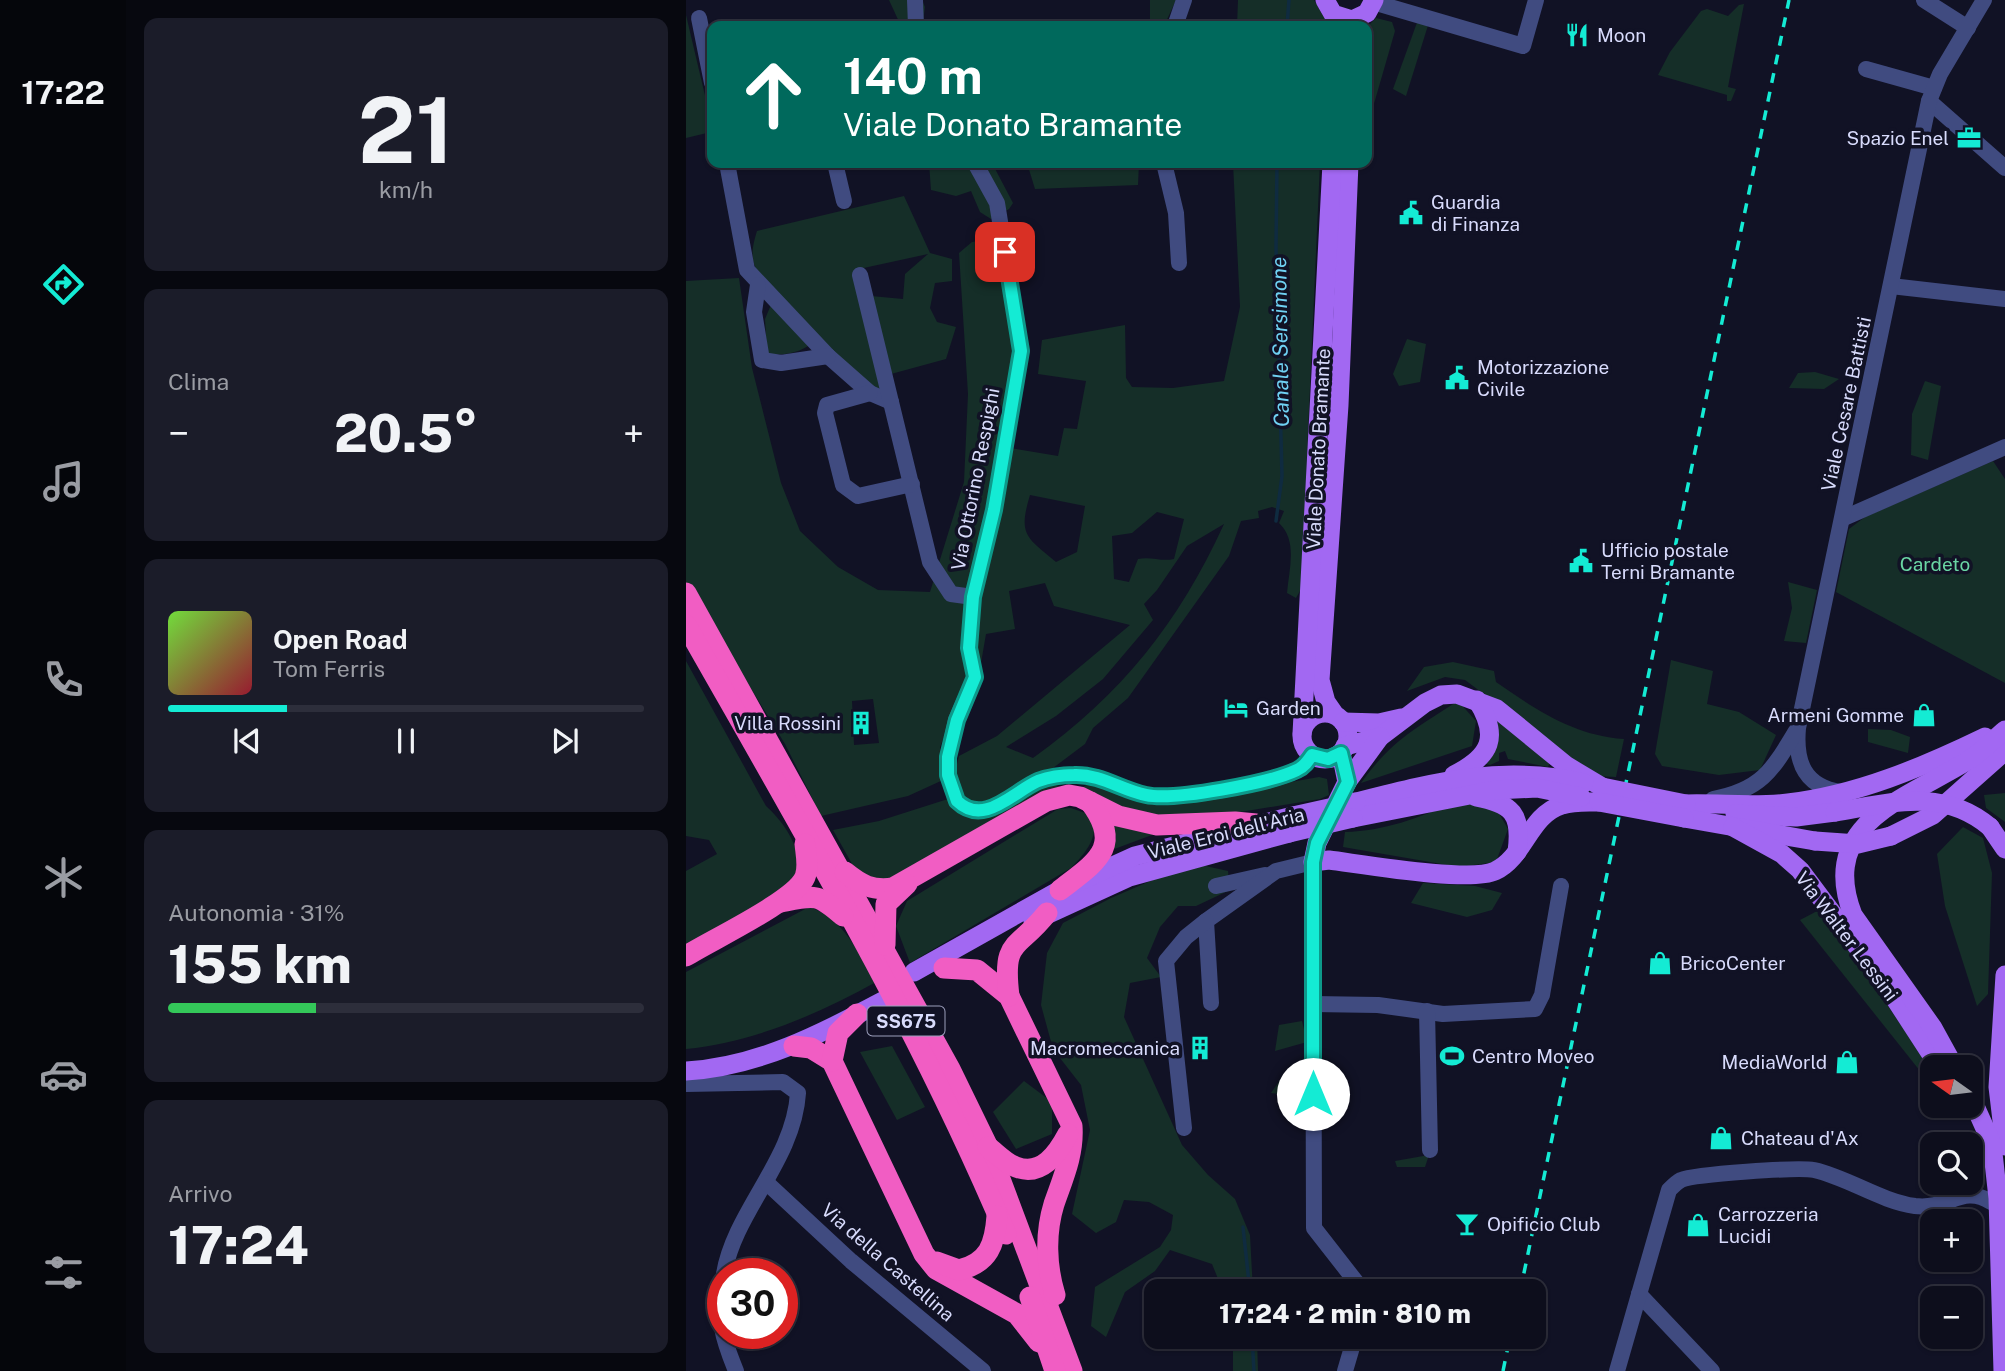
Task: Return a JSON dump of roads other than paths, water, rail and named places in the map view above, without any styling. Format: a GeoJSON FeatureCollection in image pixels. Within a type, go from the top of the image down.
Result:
{"type":"FeatureCollection","features":[{"type":"Feature","properties":{"kind":"highway","name":"SS675"},"geometry":{"type":"LineString","coordinates":[[686,593],[798,810]]}},
{"type":"Feature","properties":{"kind":"highway","name":"SS675"},"geometry":{"type":"LineString","coordinates":[[686,625],[814,838],[851,920],[959,1123],[1061,1363]]}},
{"type":"Feature","properties":{"kind":"highway"},"geometry":{"type":"LineString","coordinates":[[885,947],[886,904],[912,880],[1046,801],[1069,794],[1118,816],[1157,825],[1235,822],[1256,824]]}},
{"type":"Feature","properties":{"kind":"highway"},"geometry":{"type":"LineString","coordinates":[[1060,890],[1100,856],[1106,844],[1107,832],[1103,819],[1088,801]]}},
{"type":"Feature","properties":{"kind":"highway","name":"SS675"},"geometry":{"type":"LineString","coordinates":[[814,838],[841,869],[885,947],[988,1147],[1061,1363]]}},
{"type":"Feature","properties":{"kind":"highway"},"geometry":{"type":"LineString","coordinates":[[686,956],[780,902],[805,878],[814,838]]}},
{"type":"Feature","properties":{"kind":"highway"},"geometry":{"type":"LineString","coordinates":[[841,869],[860,884],[877,890],[912,880]]}},
{"type":"Feature","properties":{"kind":"highway"},"geometry":{"type":"LineString","coordinates":[[780,902],[803,897],[820,897],[851,920]]}},
{"type":"Feature","properties":{"kind":"highway"},"geometry":{"type":"LineString","coordinates":[[1047,913],[1011,949],[1007,976],[1009,996],[1072,1126],[1073,1142],[1053,1207],[1047,1240],[1051,1280],[1065,1332],[1061,1363]]}},
{"type":"Feature","properties":{"kind":"highway"},"geometry":{"type":"LineString","coordinates":[[944,968],[977,970],[1009,996]]}},
{"type":"Feature","properties":{"kind":"highway"},"geometry":{"type":"LineString","coordinates":[[832,1061],[838,1032],[857,1014]]}},
{"type":"Feature","properties":{"kind":"highway"},"geometry":{"type":"LineString","coordinates":[[794,1046],[811,1048],[832,1061],[924,1254],[936,1269],[1017,1314],[1061,1363]]}},
{"type":"Feature","properties":{"kind":"highway"},"geometry":{"type":"LineString","coordinates":[[988,1147],[1016,1168],[1041,1167],[1058,1154],[1072,1126]]}},
{"type":"Feature","properties":{"kind":"highway"},"geometry":{"type":"LineString","coordinates":[[924,1254],[941,1265],[959,1270],[972,1267],[991,1250],[998,1214]]}},
{"type":"Feature","properties":{"kind":"main road"},"geometry":{"type":"LineString","coordinates":[[1325,0],[1336,21]]}},
{"type":"Feature","properties":{"kind":"main road"},"geometry":{"type":"LineString","coordinates":[[1358,21],[1367,13],[1373,1]]}},
{"type":"Feature","properties":{"kind":"main road","name":"Viale Donato Bramante"},"geometry":{"type":"LineString","coordinates":[[1332,168],[1302,734],[1304,746],[1337,776],[1349,800]]}},
{"type":"Feature","properties":{"kind":"main road","name":"Viale Donato Bramante"},"geometry":{"type":"LineString","coordinates":[[1349,168],[1339,405],[1320,680],[1326,702],[1348,734],[1343,750],[1349,800]]}},
{"type":"Feature","properties":{"kind":"main road"},"geometry":{"type":"LineString","coordinates":[[1317,757],[1380,737],[1402,718],[1441,695],[1457,694],[1477,699],[1497,709],[1601,794]]}},
{"type":"Feature","properties":{"kind":"main road"},"geometry":{"type":"LineString","coordinates":[[1440,781],[1474,765],[1486,751],[1491,732],[1489,719],[1477,699]]}},
{"type":"Feature","properties":{"kind":"main road"},"geometry":{"type":"LineString","coordinates":[[1302,734],[1304,727],[1314,716],[1379,723],[1402,718]]}},
{"type":"Feature","properties":{"kind":"main road"},"geometry":{"type":"LineString","coordinates":[[1735,810],[1787,804],[1843,793],[1914,770],[2005,729]]}},
{"type":"Feature","properties":{"kind":"main road","name":"Via Walter Lessini"},"geometry":{"type":"LineString","coordinates":[[1948,1055],[1933,1028],[1853,915],[1847,900],[1846,862],[1858,832],[1879,811],[1970,759],[2005,729]]}},
{"type":"Feature","properties":{"kind":"main road"},"geometry":{"type":"LineString","coordinates":[[1380,737],[1349,800],[1317,843],[1313,862],[1329,860],[1482,875],[1513,860],[1543,815],[1553,808],[1601,794]]}},
{"type":"Feature","properties":{"kind":"main road"},"geometry":{"type":"LineString","coordinates":[[1735,810],[1815,841],[1858,844],[1891,836],[1933,815],[1974,782],[2005,751]]}},
{"type":"Feature","properties":{"kind":"main road","name":"Viale Eroi dell'Aria"},"geometry":{"type":"LineString","coordinates":[[1291,825],[1256,824],[1135,856],[1060,890],[917,977],[944,968],[1047,913],[1129,877],[1291,825],[1349,800],[1440,781],[1532,773],[1601,794],[1685,811],[1735,810]]}},
{"type":"Feature","properties":{"kind":"main road","name":"Viale Eroi dell'Aria"},"geometry":{"type":"LineString","coordinates":[[1349,800],[1464,795],[1537,788],[1601,794]]}},
{"type":"Feature","properties":{"kind":"main road"},"geometry":{"type":"LineString","coordinates":[[1464,795],[1498,801],[1513,811],[1520,830],[1517,853]]}},
{"type":"Feature","properties":{"kind":"main road"},"geometry":{"type":"LineString","coordinates":[[1735,810],[1796,817],[1898,802],[1939,801],[1966,809],[1990,827],[2005,849]]}},
{"type":"Feature","properties":{"kind":"main road","name":"Via Walter Lessini"},"geometry":{"type":"LineString","coordinates":[[1735,810],[1800,870],[1886,985],[1932,1055]]}},
{"type":"Feature","properties":{"kind":"main road"},"geometry":{"type":"LineString","coordinates":[[2005,975],[1998,1087],[2005,1146]]}},
{"type":"Feature","properties":{"kind":"main road"},"geometry":{"type":"LineString","coordinates":[[686,1059],[727,1053],[769,1041],[880,996],[857,1014],[794,1046],[743,1062],[686,1071]]}},
{"type":"Feature","properties":{"kind":"main road"},"geometry":{"type":"LineString","coordinates":[[1980,1118],[1992,1144],[2002,1253],[2002,1369]]}},
{"type":"Feature","properties":{"kind":"main road"},"geometry":{"type":"LineString","coordinates":[[1983,1165],[2002,1253]]}},
{"type":"Feature","properties":{"kind":"street"},"geometry":{"type":"LineString","coordinates":[[915,0],[916,21]]}},
{"type":"Feature","properties":{"kind":"street"},"geometry":{"type":"LineString","coordinates":[[1177,21],[1184,0]]}},
{"type":"Feature","properties":{"kind":"street"},"geometry":{"type":"LineString","coordinates":[[1373,1],[1523,46],[1536,0]]}},
{"type":"Feature","properties":{"kind":"street"},"geometry":{"type":"LineString","coordinates":[[1924,0],[1968,28]]}},
{"type":"Feature","properties":{"kind":"street","name":"Viale Cesare Battisti"},"geometry":{"type":"LineString","coordinates":[[1843,793],[1821,788],[1803,772],[1796,747],[1798,728],[1932,94],[1985,2]]}},
{"type":"Feature","properties":{"kind":"street"},"geometry":{"type":"LineString","coordinates":[[699,18],[707,58]]}},
{"type":"Feature","properties":{"kind":"street"},"geometry":{"type":"LineString","coordinates":[[1866,69],[1932,94],[2005,168]]}},
{"type":"Feature","properties":{"kind":"street"},"geometry":{"type":"LineString","coordinates":[[728,168],[747,270],[758,285],[828,356],[870,393],[891,402]]}},
{"type":"Feature","properties":{"kind":"street"},"geometry":{"type":"LineString","coordinates":[[836,168],[844,201]]}},
{"type":"Feature","properties":{"kind":"street","name":"Via Ottorino Respighi"},"geometry":{"type":"LineString","coordinates":[[978,168],[997,203],[1021,351],[994,510],[973,597],[969,648],[975,677],[957,720],[948,757],[948,775],[957,801],[974,811],[985,810],[1038,781],[1078,774],[1107,780],[1142,794],[1159,797],[1188,794],[1271,780],[1301,769],[1317,757]]}},
{"type":"Feature","properties":{"kind":"street"},"geometry":{"type":"LineString","coordinates":[[1165,168],[1176,213],[1179,263]]}},
{"type":"Feature","properties":{"kind":"street"},"geometry":{"type":"LineString","coordinates":[[860,275],[930,562],[951,594],[973,597]]}},
{"type":"Feature","properties":{"kind":"street"},"geometry":{"type":"LineString","coordinates":[[758,285],[754,312],[762,360],[781,363],[828,356]]}},
{"type":"Feature","properties":{"kind":"street"},"geometry":{"type":"LineString","coordinates":[[1891,286],[2005,299]]}},
{"type":"Feature","properties":{"kind":"street"},"geometry":{"type":"LineString","coordinates":[[870,393],[827,405],[825,413],[843,485],[858,496],[912,484]]}},
{"type":"Feature","properties":{"kind":"street"},"geometry":{"type":"LineString","coordinates":[[1844,517],[2005,447]]}},
{"type":"Feature","properties":{"kind":"street"},"geometry":{"type":"LineString","coordinates":[[1848,494],[1877,503]]}},
{"type":"Feature","properties":{"kind":"street","name":"Viale Cesare Battisti"},"geometry":{"type":"LineString","coordinates":[[1735,810],[1773,770],[1798,728]]}},
{"type":"Feature","properties":{"kind":"street"},"geometry":{"type":"LineString","coordinates":[[1216,886],[1313,862],[1314,1228],[1354,1279]]}},
{"type":"Feature","properties":{"kind":"street"},"geometry":{"type":"LineString","coordinates":[[1184,1128],[1166,961],[1186,937],[1274,873]]}},
{"type":"Feature","properties":{"kind":"street"},"geometry":{"type":"LineString","coordinates":[[1313,1004],[1378,1005],[1427,1012],[1521,1012],[1535,1009],[1542,995],[1561,886]]}},
{"type":"Feature","properties":{"kind":"street"},"geometry":{"type":"LineString","coordinates":[[1206,921],[1211,1003]]}},
{"type":"Feature","properties":{"kind":"street"},"geometry":{"type":"LineString","coordinates":[[1427,1012],[1430,1150]]}},
{"type":"Feature","properties":{"kind":"street"},"geometry":{"type":"LineString","coordinates":[[686,1084],[783,1082],[798,1093],[797,1114],[767,1184],[742,1226],[730,1258]]}},
{"type":"Feature","properties":{"kind":"street"},"geometry":{"type":"LineString","coordinates":[[1617,1371],[1669,1190],[1681,1180],[1777,1169],[1814,1170],[1907,1205],[1946,1205],[1957,1195]]}},
{"type":"Feature","properties":{"kind":"street","name":"Via della Castellina"},"geometry":{"type":"LineString","coordinates":[[767,1184],[851,1261],[983,1371]]}},
{"type":"Feature","properties":{"kind":"street"},"geometry":{"type":"LineString","coordinates":[[1979,1195],[1991,1202]]}},
{"type":"Feature","properties":{"kind":"street"},"geometry":{"type":"LineString","coordinates":[[1639,1294],[1712,1371]]}},
{"type":"Feature","properties":{"kind":"street"},"geometry":{"type":"LineString","coordinates":[[727,1349],[736,1371]]}},
{"type":"Feature","properties":{"kind":"street"},"geometry":{"type":"LineString","coordinates":[[1345,1371],[1351,1349]]}},
{"type":"Feature","properties":{"kind":"waterway","name":"Canale Sersimone"},"geometry":{"type":"LineString","coordinates":[[1287,21],[1289,0]]}},
{"type":"Feature","properties":{"kind":"waterway","name":"Canale Sersimone"},"geometry":{"type":"LineString","coordinates":[[1276,521],[1282,476],[1276,247],[1277,168]]}},
{"type":"Feature","properties":{"kind":"waterway","name":"Canale Sersimone"},"geometry":{"type":"LineString","coordinates":[[1243,1227],[1249,1279]]}},
{"type":"Feature","properties":{"kind":"waterway","name":"Canale Sersimone"},"geometry":{"type":"LineString","coordinates":[[1253,1349],[1254,1371]]}},
{"type":"Feature","properties":{"kind":"railway"},"geometry":{"type":"LineString","coordinates":[[1523,1279],[1789,0]]}},
{"type":"Feature","properties":{"kind":"railway"},"geometry":{"type":"LineString","coordinates":[[1503,1371],[1508,1349]]}},
{"type":"Feature","properties":{"kind":"place","name":"Moon"},"geometry":{"type":"Point","coordinates":[1577,35]}},
{"type":"Feature","properties":{"kind":"place","name":"Spazio Enel"},"geometry":{"type":"Point","coordinates":[1969,138]}},
{"type":"Feature","properties":{"kind":"place","name":"Guardia di Finanza"},"geometry":{"type":"Point","coordinates":[1411,213]}},
{"type":"Feature","properties":{"kind":"place","name":"Motorizzazione Civile"},"geometry":{"type":"Point","coordinates":[1457,378]}},
{"type":"Feature","properties":{"kind":"place","name":"Ufficio postale Terni Bramante"},"geometry":{"type":"Point","coordinates":[1581,561]}},
{"type":"Feature","properties":{"kind":"place","name":"Garden"},"geometry":{"type":"Point","coordinates":[1236,708]}},
{"type":"Feature","properties":{"kind":"place","name":"Armeni Gomme"},"geometry":{"type":"Point","coordinates":[1924,715]}},
{"type":"Feature","properties":{"kind":"place","name":"Villa Rossini"},"geometry":{"type":"Point","coordinates":[861,723]}},
{"type":"Feature","properties":{"kind":"place","name":"BricoCenter"},"geometry":{"type":"Point","coordinates":[1660,963]}},
{"type":"Feature","properties":{"kind":"place","name":"Macromeccanica"},"geometry":{"type":"Point","coordinates":[1200,1048]}},
{"type":"Feature","properties":{"kind":"place","name":"Centro Moveo"},"geometry":{"type":"Point","coordinates":[1452,1056]}},
{"type":"Feature","properties":{"kind":"place","name":"MediaWorld"},"geometry":{"type":"Point","coordinates":[1847,1062]}},
{"type":"Feature","properties":{"kind":"place","name":"Chateau d'Ax"},"geometry":{"type":"Point","coordinates":[1721,1138]}},
{"type":"Feature","properties":{"kind":"place","name":"Opificio Club"},"geometry":{"type":"Point","coordinates":[1467,1224]}},
{"type":"Feature","properties":{"kind":"place","name":"Carrozzeria Lucidi"},"geometry":{"type":"Point","coordinates":[1698,1225]}},
{"type":"Feature","properties":{"kind":"park label","name":"Cardeto"},"geometry":{"type":"Point","coordinates":[1935,564]}}]}
